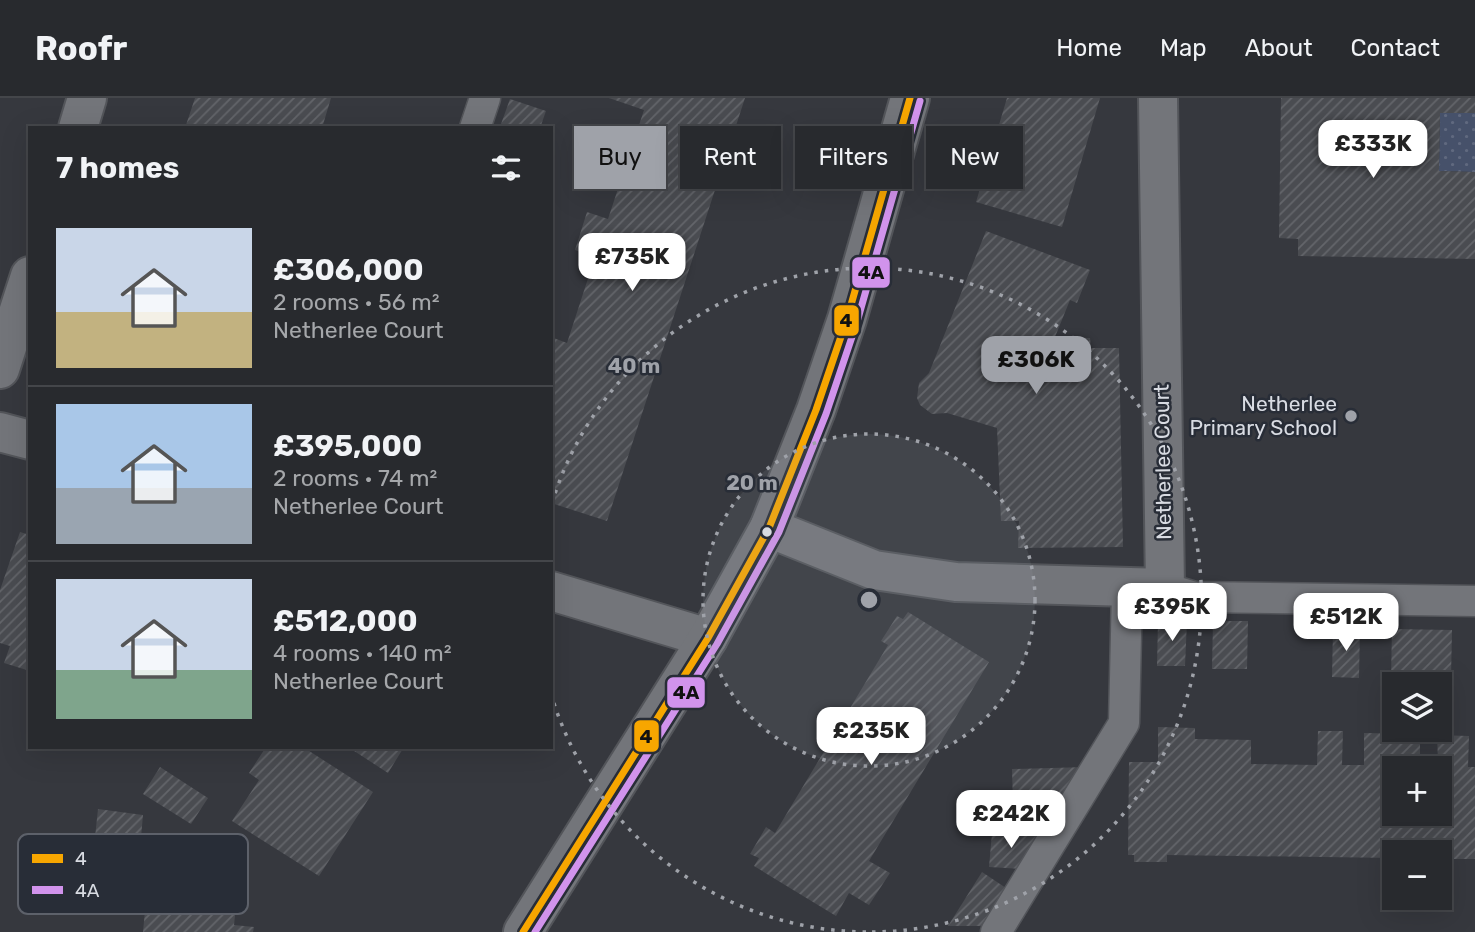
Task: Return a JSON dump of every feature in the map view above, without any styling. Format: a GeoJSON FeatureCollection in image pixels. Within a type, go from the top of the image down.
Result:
{"type":"FeatureCollection","features":[{"type":"Feature","properties":{"kind":"street"},"geometry":{"type":"LineString","coordinates":[[79,126],[87,98]]}},
{"type":"Feature","properties":{"kind":"street"},"geometry":{"type":"LineString","coordinates":[[523,932],[708,638],[769,528],[816,410],[847,318],[910,98]]}},
{"type":"Feature","properties":{"kind":"street","name":"Netherlee Court"},"geometry":{"type":"LineString","coordinates":[[1158,98],[1165,588]]}},
{"type":"Feature","properties":{"kind":"street"},"geometry":{"type":"LineString","coordinates":[[0,369],[28,282]]}},
{"type":"Feature","properties":{"kind":"street"},"geometry":{"type":"LineString","coordinates":[[0,432],[28,439]]}},
{"type":"Feature","properties":{"kind":"street"},"geometry":{"type":"LineString","coordinates":[[769,528],[874,569],[956,582],[1165,588]]}},
{"type":"Feature","properties":{"kind":"street"},"geometry":{"type":"LineString","coordinates":[[553,592],[708,638]]}},
{"type":"Feature","properties":{"kind":"lane"},"geometry":{"type":"LineString","coordinates":[[476,126],[485,98]]}},
{"type":"Feature","properties":{"kind":"lane"},"geometry":{"type":"LineString","coordinates":[[1165,588],[1195,597],[1475,601]]}},
{"type":"Feature","properties":{"kind":"lane"},"geometry":{"type":"LineString","coordinates":[[996,932],[1124,723],[1127,589]]}},
{"type":"Feature","properties":{"kind":"shaded area"},"geometry":{"type":"Polygon","coordinates":[[[1440,113],[1475,113],[1475,172],[1439,171],[1440,113]]]}},
{"type":"Feature","properties":{"kind":"building"},"geometry":{"type":"Polygon","coordinates":[[[195,98],[331,98],[323,126],[186,126],[195,98]]]}},
{"type":"Feature","properties":{"kind":"building"},"geometry":{"type":"Polygon","coordinates":[[[609,98],[745,98],[736,126],[680,126],[680,189],[715,189],[607,521],[553,504],[553,338],[567,343],[595,257],[575,250],[587,212],[608,219],[618,189],[666,189],[666,126],[639,126],[644,110],[609,98]]]}},
{"type":"Feature","properties":{"kind":"building"},"geometry":{"type":"Polygon","coordinates":[[[1007,98],[1100,98],[1062,227],[976,202],[980,189],[1023,189],[1023,126],[999,126],[1007,98]]]}},
{"type":"Feature","properties":{"kind":"building"},"geometry":{"type":"Polygon","coordinates":[[[1281,98],[1475,98],[1475,113],[1440,113],[1439,171],[1475,172],[1475,259],[1298,256],[1298,239],[1279,238],[1281,98]]]}},
{"type":"Feature","properties":{"kind":"building"},"geometry":{"type":"Polygon","coordinates":[[[510,99],[546,111],[541,126],[501,124],[510,99]]]}},
{"type":"Feature","properties":{"kind":"building"},"geometry":{"type":"Polygon","coordinates":[[[986,231],[1090,270],[1077,303],[1070,300],[1055,337],[1090,338],[1091,348],[1119,348],[1123,547],[1018,548],[1019,521],[1001,521],[997,428],[947,413],[932,414],[920,405],[917,398],[919,383],[929,373],[986,231]]]}},
{"type":"Feature","properties":{"kind":"building"},"geometry":{"type":"Polygon","coordinates":[[[20,532],[28,534],[28,670],[4,663],[10,646],[0,643],[0,590],[20,532]]]}},
{"type":"Feature","properties":{"kind":"building"},"geometry":{"type":"Polygon","coordinates":[[[908,612],[989,662],[869,861],[890,873],[869,905],[849,893],[836,916],[754,866],[759,858],[750,854],[766,827],[775,833],[888,645],[881,641],[897,616],[903,619],[908,612]]]}},
{"type":"Feature","properties":{"kind":"building"},"geometry":{"type":"Polygon","coordinates":[[[1158,621],[1187,621],[1185,666],[1157,666],[1158,621]]]}},
{"type":"Feature","properties":{"kind":"building"},"geometry":{"type":"Polygon","coordinates":[[[1213,621],[1248,621],[1247,669],[1212,669],[1213,621]]]}},
{"type":"Feature","properties":{"kind":"building"},"geometry":{"type":"Polygon","coordinates":[[[1333,628],[1360,629],[1359,678],[1332,677],[1333,628]]]}},
{"type":"Feature","properties":{"kind":"building"},"geometry":{"type":"Polygon","coordinates":[[[1392,629],[1452,630],[1451,672],[1391,672],[1392,629]]]}},
{"type":"Feature","properties":{"kind":"building"},"geometry":{"type":"Polygon","coordinates":[[[1158,727],[1195,728],[1195,739],[1251,740],[1251,764],[1317,765],[1318,731],[1343,731],[1342,765],[1364,765],[1364,733],[1382,733],[1382,742],[1420,742],[1420,756],[1382,756],[1382,826],[1452,826],[1452,756],[1438,756],[1437,742],[1452,742],[1452,735],[1469,736],[1468,767],[1475,767],[1475,859],[1452,859],[1452,840],[1382,840],[1382,858],[1167,855],[1167,862],[1134,862],[1134,855],[1128,855],[1129,762],[1158,762],[1158,727]]]}},
{"type":"Feature","properties":{"kind":"building"},"geometry":{"type":"Polygon","coordinates":[[[265,749],[306,749],[373,792],[319,876],[232,821],[259,780],[249,773],[265,749]]]}},
{"type":"Feature","properties":{"kind":"building"},"geometry":{"type":"Polygon","coordinates":[[[351,749],[403,749],[388,773],[351,749]]]}},
{"type":"Feature","properties":{"kind":"building"},"geometry":{"type":"Polygon","coordinates":[[[160,767],[208,798],[191,824],[143,794],[160,767]]]}},
{"type":"Feature","properties":{"kind":"building"},"geometry":{"type":"Polygon","coordinates":[[[1086,767],[1062,803],[1013,804],[1012,769],[1086,767]]]}},
{"type":"Feature","properties":{"kind":"building"},"geometry":{"type":"Polygon","coordinates":[[[98,809],[143,815],[141,834],[95,834],[98,809]]]}},
{"type":"Feature","properties":{"kind":"building"},"geometry":{"type":"Polygon","coordinates":[[[992,833],[1041,836],[1021,869],[989,867],[992,833]]]}},
{"type":"Feature","properties":{"kind":"building"},"geometry":{"type":"Polygon","coordinates":[[[982,872],[1009,890],[987,926],[948,926],[982,872]]]}},
{"type":"Feature","properties":{"kind":"building"},"geometry":{"type":"Polygon","coordinates":[[[145,914],[235,914],[234,925],[254,927],[253,932],[143,932],[145,914]]]}},
{"type":"Feature","properties":{"kind":"transit line","name":"4"},"geometry":{"type":"LineString","coordinates":[[523,932],[708,638],[769,528],[816,410],[847,319],[910,98]]}},
{"type":"Feature","properties":{"kind":"transit line","name":"4A"},"geometry":{"type":"LineString","coordinates":[[535,932],[717,644],[779,532],[826,414],[857,322],[920,101]]}},
{"type":"Feature","properties":{"kind":"place","name":"Netherlee Primary School"},"geometry":{"type":"Point","coordinates":[1351,416]}}]}
